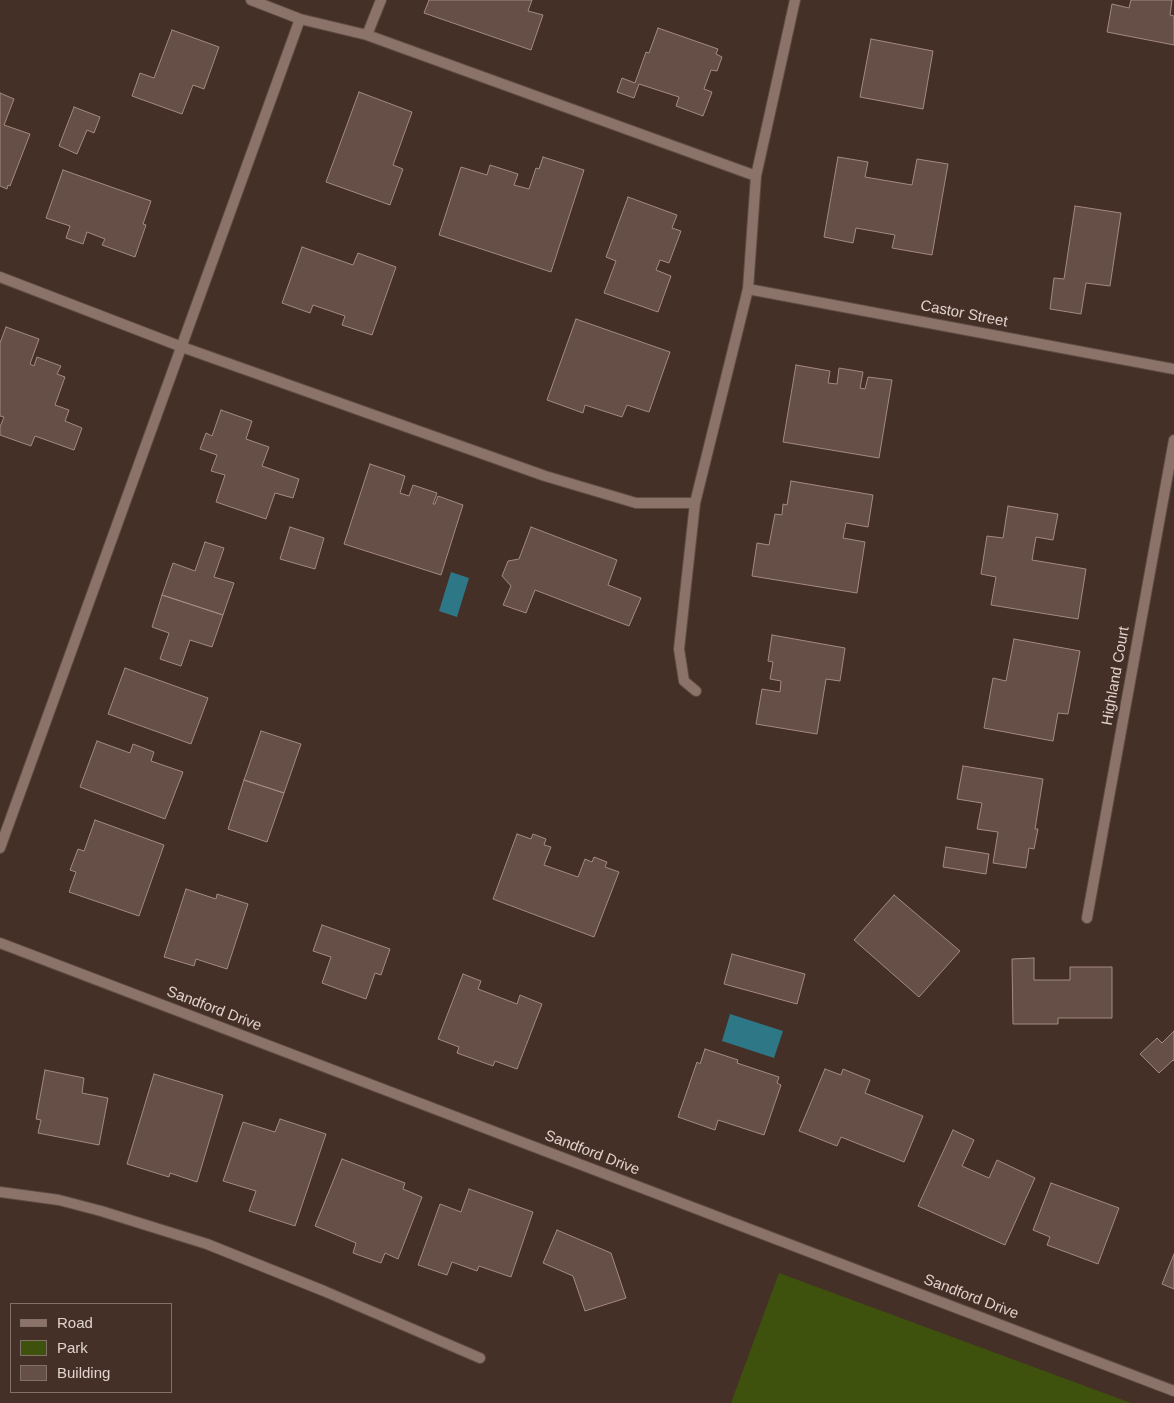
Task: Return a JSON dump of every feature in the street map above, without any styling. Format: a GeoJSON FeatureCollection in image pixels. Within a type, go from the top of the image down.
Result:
{"type":"FeatureCollection","features":[{"type":"Feature","properties":{"kind":"street"},"geometry":{"type":"LineString","coordinates":[[251,0],[300,19],[367,35],[756,176]]}},
{"type":"Feature","properties":{"kind":"street"},"geometry":{"type":"LineString","coordinates":[[367,35],[381,0]]}},
{"type":"Feature","properties":{"kind":"street"},"geometry":{"type":"LineString","coordinates":[[696,691],[684,681],[679,648],[695,503],[748,289],[756,176],[795,0]]}},
{"type":"Feature","properties":{"kind":"street"},"geometry":{"type":"LineString","coordinates":[[0,848],[300,19]]}},
{"type":"Feature","properties":{"kind":"street"},"geometry":{"type":"LineString","coordinates":[[0,277],[182,347],[563,482],[636,504],[695,503]]}},
{"type":"Feature","properties":{"kind":"street","name":"Castor Street"},"geometry":{"type":"LineString","coordinates":[[748,289],[1174,368]]}},
{"type":"Feature","properties":{"kind":"street","name":"Highland Court"},"geometry":{"type":"LineString","coordinates":[[1087,918],[1174,440]]}},
{"type":"Feature","properties":{"kind":"street","name":"Sandford Drive"},"geometry":{"type":"LineString","coordinates":[[0,943],[1174,1390]]}},
{"type":"Feature","properties":{"kind":"street"},"geometry":{"type":"LineString","coordinates":[[0,1192],[76,1204],[207,1244],[324,1291],[480,1358]]}},
{"type":"Feature","properties":{"kind":"green space"},"geometry":{"type":"Polygon","coordinates":[[[779,1273],[1131,1403],[731,1403],[779,1273]]]}},
{"type":"Feature","properties":{"kind":"water"},"geometry":{"type":"Polygon","coordinates":[[[451,572],[469,578],[457,617],[439,611],[451,572]]]}},
{"type":"Feature","properties":{"kind":"water"},"geometry":{"type":"Polygon","coordinates":[[[730,1014],[783,1031],[774,1058],[722,1041],[730,1014]]]}},
{"type":"Feature","properties":{"kind":"building"},"geometry":{"type":"Polygon","coordinates":[[[429,0],[532,0],[528,11],[543,15],[531,50],[424,13],[429,0]]]}},
{"type":"Feature","properties":{"kind":"building"},"geometry":{"type":"Polygon","coordinates":[[[1131,0],[1172,0],[1170,15],[1174,16],[1174,45],[1107,32],[1112,4],[1129,8],[1131,0]]]}},
{"type":"Feature","properties":{"kind":"building"},"geometry":{"type":"Polygon","coordinates":[[[658,28],[718,49],[716,54],[722,57],[717,71],[711,70],[704,89],[712,92],[703,116],[676,106],[679,97],[639,84],[634,98],[617,92],[622,78],[635,83],[646,52],[649,53],[658,28]]]}},
{"type":"Feature","properties":{"kind":"building"},"geometry":{"type":"Polygon","coordinates":[[[172,30],[219,47],[204,89],[193,85],[182,114],[132,96],[140,73],[154,78],[172,30]]]}},
{"type":"Feature","properties":{"kind":"building"},"geometry":{"type":"Polygon","coordinates":[[[871,39],[933,51],[923,109],[860,97],[871,39]]]}},
{"type":"Feature","properties":{"kind":"building"},"geometry":{"type":"Polygon","coordinates":[[[359,92],[412,112],[393,165],[403,169],[390,205],[326,182],[359,92]]]}},
{"type":"Feature","properties":{"kind":"building"},"geometry":{"type":"Polygon","coordinates":[[[0,93],[14,99],[4,125],[30,134],[10,186],[8,185],[7,189],[0,186],[0,93]]]}},
{"type":"Feature","properties":{"kind":"building"},"geometry":{"type":"Polygon","coordinates":[[[74,107],[100,117],[94,133],[87,130],[77,154],[59,146],[74,107]]]}},
{"type":"Feature","properties":{"kind":"building"},"geometry":{"type":"Polygon","coordinates":[[[543,157],[584,170],[551,272],[439,235],[461,167],[487,175],[490,165],[518,174],[514,185],[529,189],[536,168],[539,169],[543,157]]]}},
{"type":"Feature","properties":{"kind":"building"},"geometry":{"type":"Polygon","coordinates":[[[838,157],[868,162],[865,177],[912,185],[917,159],[948,164],[932,255],[892,248],[895,235],[856,228],[853,243],[824,237],[838,157]]]}},
{"type":"Feature","properties":{"kind":"building"},"geometry":{"type":"Polygon","coordinates":[[[63,170],[151,201],[143,224],[146,225],[135,257],[102,245],[105,239],[87,232],[83,244],[66,238],[70,226],[46,218],[63,170]]]}},
{"type":"Feature","properties":{"kind":"building"},"geometry":{"type":"Polygon","coordinates":[[[628,197],[677,215],[672,228],[681,231],[669,263],[660,260],[656,270],[671,276],[658,312],[604,293],[616,261],[606,257],[628,197]]]}},
{"type":"Feature","properties":{"kind":"building"},"geometry":{"type":"Polygon","coordinates":[[[1075,206],[1121,213],[1110,286],[1086,283],[1081,314],[1050,309],[1054,278],[1064,279],[1075,206]]]}},
{"type":"Feature","properties":{"kind":"building"},"geometry":{"type":"Polygon","coordinates":[[[302,247],[353,265],[358,253],[396,267],[372,335],[342,325],[345,316],[313,305],[310,313],[282,303],[302,247]]]}},
{"type":"Feature","properties":{"kind":"building"},"geometry":{"type":"Polygon","coordinates":[[[576,319],[670,352],[649,412],[627,405],[622,417],[585,405],[583,413],[547,400],[576,319]]]}},
{"type":"Feature","properties":{"kind":"building"},"geometry":{"type":"Polygon","coordinates":[[[6,327],[39,339],[30,364],[34,366],[37,357],[61,366],[57,374],[65,377],[55,405],[69,410],[65,421],[82,428],[74,450],[35,436],[31,446],[0,435],[0,427],[4,417],[0,416],[0,343],[6,327]]]}},
{"type":"Feature","properties":{"kind":"building"},"geometry":{"type":"Polygon","coordinates":[[[796,365],[830,371],[828,383],[837,384],[839,368],[863,372],[860,388],[865,389],[868,377],[892,380],[879,458],[783,442],[796,365]]]}},
{"type":"Feature","properties":{"kind":"building"},"geometry":{"type":"Polygon","coordinates":[[[221,410],[252,421],[246,439],[269,447],[262,466],[299,479],[293,498],[275,493],[266,519],[216,502],[225,475],[211,471],[217,455],[200,449],[206,433],[212,436],[221,410]]]}},
{"type":"Feature","properties":{"kind":"building"},"geometry":{"type":"Polygon","coordinates":[[[370,464],[405,476],[400,493],[409,496],[413,485],[437,493],[433,504],[435,504],[438,496],[463,505],[441,575],[344,544],[370,464]]]}},
{"type":"Feature","properties":{"kind":"building"},"geometry":{"type":"Polygon","coordinates":[[[791,481],[873,495],[868,527],[846,523],[843,538],[865,542],[857,593],[752,576],[757,543],[769,545],[775,514],[782,515],[783,504],[787,505],[791,481]]]}},
{"type":"Feature","properties":{"kind":"building"},"geometry":{"type":"Polygon","coordinates":[[[1008,506],[1058,514],[1053,540],[1036,537],[1032,560],[1086,569],[1078,619],[991,605],[996,577],[981,574],[987,536],[1003,538],[1008,506]]]}},
{"type":"Feature","properties":{"kind":"building"},"geometry":{"type":"Polygon","coordinates":[[[290,527],[324,538],[315,569],[280,559],[290,527]]]}},
{"type":"Feature","properties":{"kind":"building"},"geometry":{"type":"Polygon","coordinates":[[[531,527],[617,560],[608,585],[641,598],[629,626],[535,590],[526,613],[503,605],[511,586],[502,576],[508,561],[519,559],[531,527]]]}},
{"type":"Feature","properties":{"kind":"building"},"geometry":{"type":"Polygon","coordinates":[[[205,542],[224,548],[214,577],[234,583],[223,615],[162,595],[173,563],[195,571],[205,542]]]}},
{"type":"Feature","properties":{"kind":"building"},"geometry":{"type":"Polygon","coordinates":[[[162,595],[223,615],[212,647],[190,640],[181,666],[160,659],[169,633],[152,627],[162,595]]]}},
{"type":"Feature","properties":{"kind":"building"},"geometry":{"type":"Polygon","coordinates":[[[772,635],[845,648],[840,681],[826,679],[817,734],[756,724],[762,689],[780,692],[781,681],[770,679],[773,662],[768,661],[772,635]]]}},
{"type":"Feature","properties":{"kind":"building"},"geometry":{"type":"Polygon","coordinates":[[[1014,639],[1080,651],[1068,714],[1058,713],[1053,741],[984,728],[993,678],[1006,681],[1014,639]]]}},
{"type":"Feature","properties":{"kind":"building"},"geometry":{"type":"Polygon","coordinates":[[[125,668],[208,698],[191,744],[108,714],[125,668]]]}},
{"type":"Feature","properties":{"kind":"building"},"geometry":{"type":"Polygon","coordinates":[[[261,731],[301,744],[284,793],[244,780],[261,731]]]}},
{"type":"Feature","properties":{"kind":"building"},"geometry":{"type":"Polygon","coordinates":[[[97,741],[130,753],[133,744],[154,752],[151,761],[183,772],[165,819],[80,787],[97,741]]]}},
{"type":"Feature","properties":{"kind":"building"},"geometry":{"type":"Polygon","coordinates":[[[963,766],[1043,779],[1035,829],[1038,829],[1034,849],[1029,848],[1026,868],[993,863],[998,832],[977,829],[982,803],[957,799],[963,766]]]}},
{"type":"Feature","properties":{"kind":"building"},"geometry":{"type":"Polygon","coordinates":[[[244,780],[284,793],[267,842],[228,829],[244,780]]]}},
{"type":"Feature","properties":{"kind":"building"},"geometry":{"type":"Polygon","coordinates":[[[95,820],[164,845],[139,916],[69,892],[76,872],[70,870],[78,849],[84,851],[95,820]]]}},
{"type":"Feature","properties":{"kind":"building"},"geometry":{"type":"Polygon","coordinates":[[[517,834],[531,839],[533,834],[546,839],[544,845],[551,847],[544,865],[578,877],[585,859],[592,862],[594,857],[607,862],[605,867],[619,872],[594,937],[493,899],[517,834]]]}},
{"type":"Feature","properties":{"kind":"building"},"geometry":{"type":"Polygon","coordinates":[[[946,847],[989,854],[986,874],[943,867],[946,847]]]}},
{"type":"Feature","properties":{"kind":"building"},"geometry":{"type":"Polygon","coordinates":[[[186,889],[216,899],[217,894],[248,904],[227,969],[196,959],[194,966],[164,957],[186,889]]]}},
{"type":"Feature","properties":{"kind":"building"},"geometry":{"type":"Polygon","coordinates":[[[894,895],[960,951],[919,997],[854,940],[894,895]]]}},
{"type":"Feature","properties":{"kind":"building"},"geometry":{"type":"Polygon","coordinates":[[[322,925],[390,949],[381,975],[375,973],[366,999],[322,983],[331,957],[313,951],[322,925]]]}},
{"type":"Feature","properties":{"kind":"building"},"geometry":{"type":"Polygon","coordinates":[[[732,954],[805,974],[797,1004],[724,984],[732,954]]]}},
{"type":"Feature","properties":{"kind":"building"},"geometry":{"type":"Polygon","coordinates":[[[1034,958],[1034,980],[1070,980],[1070,967],[1112,967],[1112,1018],[1058,1018],[1058,1024],[1013,1024],[1012,959],[1034,958]]]}},
{"type":"Feature","properties":{"kind":"building"},"geometry":{"type":"Polygon","coordinates":[[[463,974],[481,981],[478,989],[517,1004],[520,995],[542,1004],[517,1069],[495,1061],[493,1066],[457,1053],[459,1047],[438,1039],[463,974]]]}},
{"type":"Feature","properties":{"kind":"building"},"geometry":{"type":"Polygon","coordinates":[[[1174,1031],[1174,1061],[1159,1073],[1140,1054],[1157,1038],[1162,1043],[1174,1031]]]}},
{"type":"Feature","properties":{"kind":"building"},"geometry":{"type":"Polygon","coordinates":[[[705,1049],[738,1060],[737,1063],[779,1077],[777,1083],[781,1085],[764,1135],[718,1120],[715,1130],[678,1117],[697,1062],[700,1064],[705,1049]]]}},
{"type":"Feature","properties":{"kind":"building"},"geometry":{"type":"Polygon","coordinates":[[[825,1069],[841,1075],[843,1069],[870,1080],[865,1093],[923,1116],[904,1162],[841,1137],[837,1146],[799,1131],[825,1069]]]}},
{"type":"Feature","properties":{"kind":"building"},"geometry":{"type":"Polygon","coordinates":[[[45,1070],[84,1078],[82,1093],[108,1098],[99,1145],[38,1133],[41,1120],[36,1119],[45,1070]]]}},
{"type":"Feature","properties":{"kind":"building"},"geometry":{"type":"Polygon","coordinates":[[[154,1074],[223,1095],[197,1182],[170,1173],[169,1177],[127,1164],[154,1074]]]}},
{"type":"Feature","properties":{"kind":"building"},"geometry":{"type":"Polygon","coordinates":[[[280,1119],[326,1134],[295,1226],[249,1211],[256,1191],[223,1181],[243,1122],[275,1132],[280,1119]]]}},
{"type":"Feature","properties":{"kind":"building"},"geometry":{"type":"Polygon","coordinates":[[[953,1130],[974,1140],[962,1166],[989,1178],[997,1160],[1035,1178],[1005,1245],[918,1206],[953,1130]]]}},
{"type":"Feature","properties":{"kind":"building"},"geometry":{"type":"Polygon","coordinates":[[[342,1159],[405,1183],[403,1189],[422,1197],[398,1259],[385,1253],[381,1263],[353,1253],[356,1243],[315,1226],[342,1159]]]}},
{"type":"Feature","properties":{"kind":"building"},"geometry":{"type":"Polygon","coordinates":[[[1051,1183],[1119,1208],[1098,1264],[1047,1245],[1050,1237],[1033,1230],[1051,1183]]]}},
{"type":"Feature","properties":{"kind":"building"},"geometry":{"type":"Polygon","coordinates":[[[469,1189],[533,1212],[511,1277],[479,1266],[477,1271],[452,1262],[447,1275],[418,1265],[440,1204],[461,1212],[469,1189]]]}},
{"type":"Feature","properties":{"kind":"building"},"geometry":{"type":"Polygon","coordinates":[[[557,1230],[611,1253],[626,1298],[585,1311],[573,1276],[543,1263],[557,1230]]]}},
{"type":"Feature","properties":{"kind":"building"},"geometry":{"type":"Polygon","coordinates":[[[1174,1254],[1174,1289],[1162,1284],[1174,1254]]]}}]}
